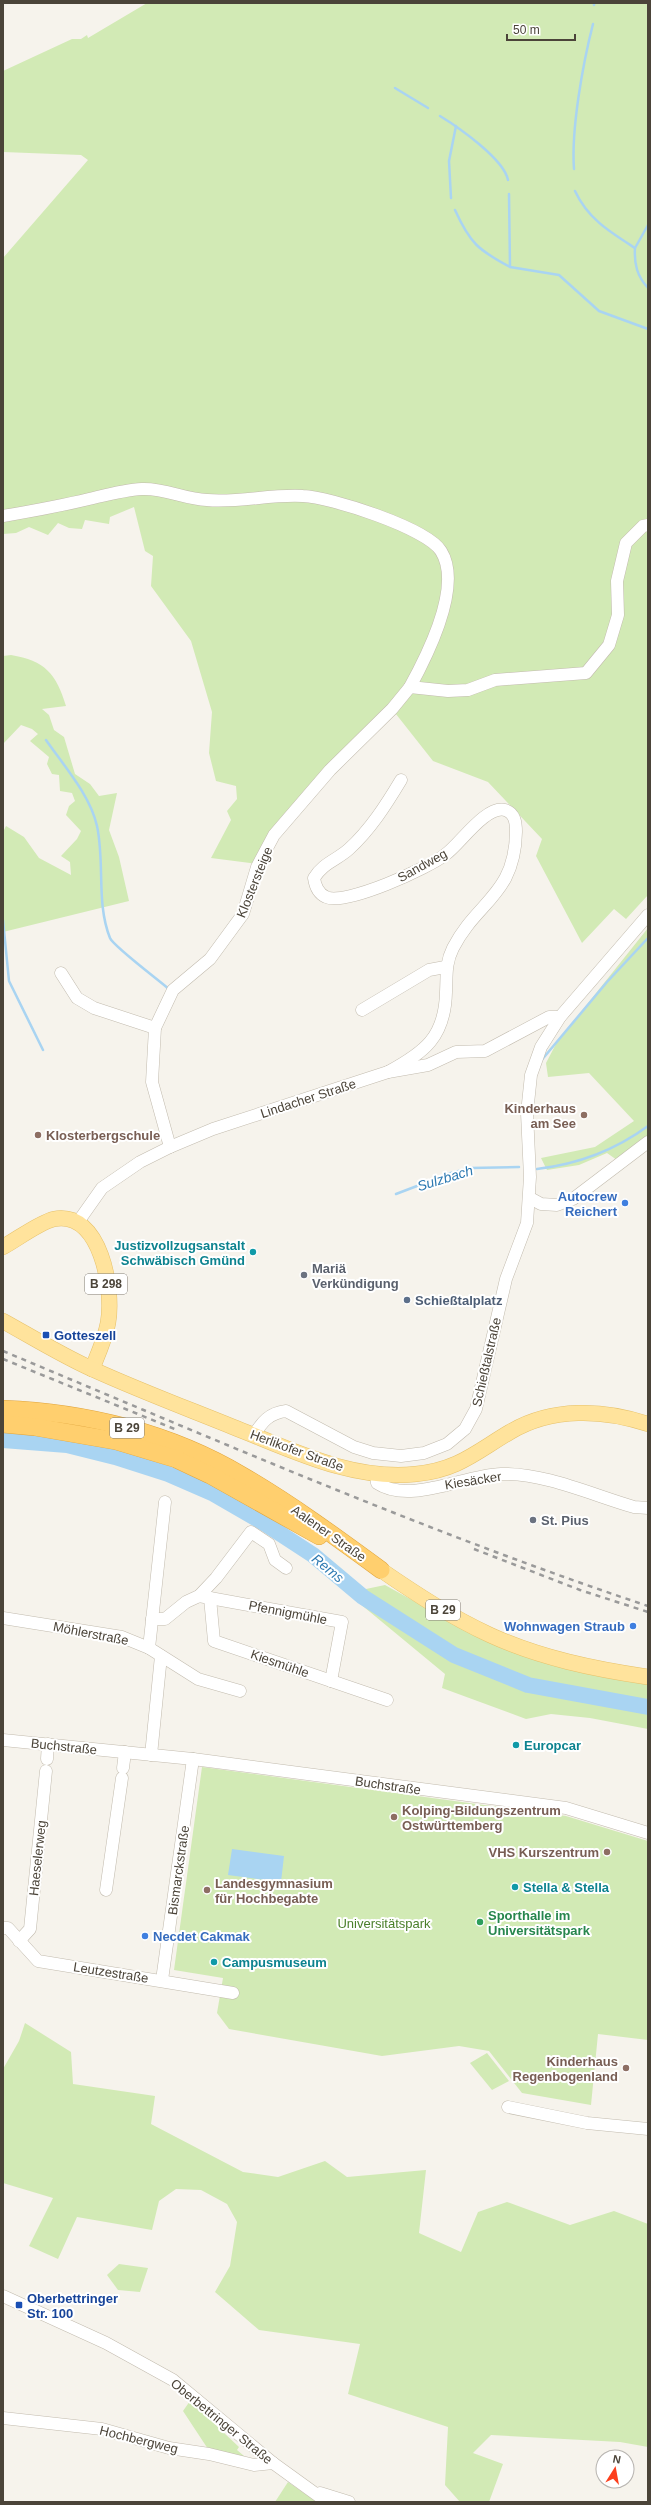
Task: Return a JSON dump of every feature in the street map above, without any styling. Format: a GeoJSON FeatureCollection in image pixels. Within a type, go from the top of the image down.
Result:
{"type":"FeatureCollection","features":[{"type":"Feature","properties":{"kind":"highway","name":"Aalener Straße"},"geometry":{"type":"LineString","coordinates":[[3,1409],[60,1413],[97,1420],[161,1439],[198,1453],[250,1480],[315,1522],[381,1570]]}},
{"type":"Feature","properties":{"kind":"highway","name":"B 29"},"geometry":{"type":"LineString","coordinates":[[3,1424],[35,1427],[109,1439],[176,1459],[210,1475],[266,1508],[381,1570]]}},
{"type":"Feature","properties":{"kind":"main road"},"geometry":{"type":"LineString","coordinates":[[3,1247],[53,1220],[66,1219],[78,1222]]}},
{"type":"Feature","properties":{"kind":"main road","name":"B 298"},"geometry":{"type":"LineString","coordinates":[[78,1222],[89,1231],[102,1260],[109,1308],[103,1340],[92,1369]]}},
{"type":"Feature","properties":{"kind":"main road","name":"Herlikofer Straße"},"geometry":{"type":"LineString","coordinates":[[3,1320],[92,1369],[254,1435],[343,1468],[376,1474],[416,1474],[454,1466],[488,1448],[511,1432],[537,1421],[563,1414],[610,1414],[648,1424]]}},
{"type":"Feature","properties":{"kind":"main road","name":"Aalener Straße"},"geometry":{"type":"LineString","coordinates":[[381,1570],[447,1613],[491,1636],[580,1665],[648,1677]]}},
{"type":"Feature","properties":{"kind":"street","name":"Klostersteige"},"geometry":{"type":"LineString","coordinates":[[3,516],[118,492],[162,489],[179,496],[207,500],[304,496],[348,505],[394,522],[433,543],[441,551],[447,578],[447,593],[436,631],[410,687],[372,729],[325,775],[274,835],[257,867],[243,914],[210,959],[173,990],[155,1028],[152,1082],[170,1147]]}},
{"type":"Feature","properties":{"kind":"street"},"geometry":{"type":"LineString","coordinates":[[410,687],[448,692],[468,690],[495,680],[586,673],[609,646],[618,615],[617,580],[626,543],[643,526],[648,525]]}},
{"type":"Feature","properties":{"kind":"street","name":"Sandweg"},"geometry":{"type":"LineString","coordinates":[[388,1072],[415,1057],[429,1045],[441,1027],[446,993],[446,967],[453,948],[464,932],[506,881],[514,859],[516,843],[516,822],[512,814],[504,810],[490,813],[446,855],[386,884],[339,900],[325,897],[316,888],[314,878],[320,868],[348,850],[374,821],[401,780]]}},
{"type":"Feature","properties":{"kind":"street"},"geometry":{"type":"LineString","coordinates":[[648,915],[560,1017],[541,1047],[531,1075],[527,1113],[530,1158],[530,1198],[541,1204],[557,1205],[573,1199],[618,1163],[648,1142]]}},
{"type":"Feature","properties":{"kind":"street"},"geometry":{"type":"LineString","coordinates":[[362,1010],[430,970],[446,967]]}},
{"type":"Feature","properties":{"kind":"street"},"geometry":{"type":"LineString","coordinates":[[61,973],[77,998],[94,1008],[155,1028]]}},
{"type":"Feature","properties":{"kind":"street","name":"Lindacher Straße"},"geometry":{"type":"LineString","coordinates":[[78,1222],[102,1188],[140,1162],[212,1129],[388,1072],[428,1065],[456,1052],[485,1051],[549,1017],[560,1017]]}},
{"type":"Feature","properties":{"kind":"street","name":"Schießtalstraße"},"geometry":{"type":"LineString","coordinates":[[254,1435],[263,1421],[270,1416],[286,1411],[354,1447],[373,1453],[401,1456],[424,1453],[447,1444],[465,1429],[476,1409],[506,1279],[527,1223],[530,1198]]}},
{"type":"Feature","properties":{"kind":"street","name":"Kiesäcker"},"geometry":{"type":"LineString","coordinates":[[376,1474],[377,1483],[387,1490],[418,1490],[502,1474],[541,1479],[634,1507],[648,1508]]}},
{"type":"Feature","properties":{"kind":"street"},"geometry":{"type":"LineString","coordinates":[[149,1648],[165,1502]]}},
{"type":"Feature","properties":{"kind":"street"},"geometry":{"type":"LineString","coordinates":[[152,1619],[165,1619],[186,1602],[205,1597],[216,1578],[250,1532],[269,1544],[275,1560],[286,1568]]}},
{"type":"Feature","properties":{"kind":"street","name":"Pfennigmühle"},"geometry":{"type":"LineString","coordinates":[[205,1597],[342,1622],[331,1680]]}},
{"type":"Feature","properties":{"kind":"street","name":"Kiesmühle"},"geometry":{"type":"LineString","coordinates":[[205,1597],[214,1641],[387,1700]]}},
{"type":"Feature","properties":{"kind":"street","name":"Möhlerstraße"},"geometry":{"type":"LineString","coordinates":[[3,1618],[122,1637],[149,1648],[198,1679],[240,1692]]}},
{"type":"Feature","properties":{"kind":"street"},"geometry":{"type":"LineString","coordinates":[[150,1755],[161,1656]]}},
{"type":"Feature","properties":{"kind":"street","name":"Buchstraße"},"geometry":{"type":"LineString","coordinates":[[3,1740],[193,1759],[566,1808],[648,1833]]}},
{"type":"Feature","properties":{"kind":"street","name":"Haeselerweg"},"geometry":{"type":"LineString","coordinates":[[19,1941],[30,1929],[48,1744]]}},
{"type":"Feature","properties":{"kind":"street"},"geometry":{"type":"LineString","coordinates":[[106,1890],[124,1752]]}},
{"type":"Feature","properties":{"kind":"street","name":"Bismarckstraße"},"geometry":{"type":"LineString","coordinates":[[162,1980],[193,1759]]}},
{"type":"Feature","properties":{"kind":"street","name":"Leutzestraße"},"geometry":{"type":"LineString","coordinates":[[3,1928],[8,1928],[38,1961],[162,1980],[233,1993]]}},
{"type":"Feature","properties":{"kind":"street"},"geometry":{"type":"LineString","coordinates":[[508,2107],[587,2123],[648,2129]]}},
{"type":"Feature","properties":{"kind":"street","name":"Oberbettringer Straße"},"geometry":{"type":"LineString","coordinates":[[3,2296],[106,2343],[173,2380],[273,2463],[327,2502]]}},
{"type":"Feature","properties":{"kind":"street","name":"Hochbergweg"},"geometry":{"type":"LineString","coordinates":[[3,2418],[102,2429],[169,2448],[209,2454],[254,2465],[273,2463]]}},
{"type":"Feature","properties":{"kind":"street"},"geometry":{"type":"LineString","coordinates":[[309,2490],[349,2502]]}},
{"type":"Feature","properties":{"kind":"green space"},"geometry":{"type":"Polygon","coordinates":[[[147,3],[648,3],[648,895],[626,919],[614,909],[582,943],[536,856],[542,839],[488,782],[433,761],[392,709],[330,770],[258,864],[211,858],[231,820],[227,811],[237,799],[236,786],[216,781],[209,753],[212,712],[191,641],[151,586],[153,556],[145,551],[134,507],[110,517],[109,524],[85,520],[82,529],[69,528],[58,523],[48,535],[29,527],[16,533],[3,534],[3,258],[88,160],[81,155],[3,152],[3,71],[72,39],[81,39],[87,35],[88,38],[147,3]]]}},
{"type":"Feature","properties":{"kind":"green space"},"geometry":{"type":"Polygon","coordinates":[[[11,655],[33,661],[41,665],[48,670],[58,685],[66,706],[42,709],[49,715],[54,730],[64,737],[75,774],[90,784],[99,796],[117,793],[109,830],[119,857],[129,901],[3,932],[3,832],[6,826],[24,837],[39,858],[71,875],[70,862],[61,856],[77,839],[81,831],[66,815],[69,806],[75,801],[72,793],[60,791],[59,775],[52,774],[47,764],[49,757],[30,741],[38,734],[32,729],[21,725],[3,744],[3,656],[11,655]]]}},
{"type":"Feature","properties":{"kind":"green space"},"geometry":{"type":"Polygon","coordinates":[[[648,928],[648,1148],[624,1165],[607,1153],[579,1165],[547,1170],[541,1158],[595,1147],[634,1121],[589,1073],[548,1077],[546,1063],[557,1042],[648,928]]]}},
{"type":"Feature","properties":{"kind":"green space"},"geometry":{"type":"Polygon","coordinates":[[[385,1585],[439,1615],[648,1682],[648,1729],[590,1718],[551,1714],[526,1719],[442,1688],[445,1674],[347,1593],[385,1585]]]}},
{"type":"Feature","properties":{"kind":"green space","name":"Universitätspark"},"geometry":{"type":"Polygon","coordinates":[[[202,1767],[566,1816],[648,1841],[648,2040],[598,2034],[591,2105],[522,2093],[489,2051],[459,2046],[382,2056],[229,2029],[217,2013],[223,1978],[174,1970],[202,1767]]]}},
{"type":"Feature","properties":{"kind":"green space"},"geometry":{"type":"Polygon","coordinates":[[[25,2023],[71,2052],[73,2084],[155,2096],[151,2124],[243,2172],[278,2177],[325,2161],[347,2177],[426,2170],[419,2233],[461,2252],[478,2212],[507,2202],[570,2225],[614,2211],[648,2224],[648,2447],[620,2442],[491,2435],[473,2453],[503,2464],[489,2502],[460,2502],[445,2485],[448,2427],[348,2394],[360,2344],[259,2330],[215,2292],[230,2266],[237,2222],[227,2204],[201,2190],[176,2189],[159,2201],[152,2230],[77,2217],[58,2259],[29,2246],[53,2198],[3,2183],[3,2069],[19,2041],[25,2023]]]}},
{"type":"Feature","properties":{"kind":"green space"},"geometry":{"type":"Polygon","coordinates":[[[487,2053],[509,2081],[492,2090],[470,2063],[487,2053]]]}},
{"type":"Feature","properties":{"kind":"green space"},"geometry":{"type":"Polygon","coordinates":[[[119,2264],[148,2268],[140,2292],[118,2290],[107,2275],[119,2264]]]}},
{"type":"Feature","properties":{"kind":"green space"},"geometry":{"type":"Polygon","coordinates":[[[190,2401],[239,2447],[237,2450],[251,2462],[208,2449],[183,2411],[190,2401]]]}},
{"type":"Feature","properties":{"kind":"green space"},"geometry":{"type":"Polygon","coordinates":[[[288,2482],[317,2502],[275,2502],[288,2482]]]}},
{"type":"Feature","properties":{"kind":"water"},"geometry":{"type":"Polygon","coordinates":[[[232,1849],[284,1856],[281,1882],[228,1875],[232,1849]]]}},
{"type":"Feature","properties":{"kind":"waterway"},"geometry":{"type":"LineString","coordinates":[[574,169],[574,135],[576,116],[585,57],[593,24]]}},
{"type":"Feature","properties":{"kind":"waterway"},"geometry":{"type":"LineString","coordinates":[[395,88],[428,108]]}},
{"type":"Feature","properties":{"kind":"waterway"},"geometry":{"type":"LineString","coordinates":[[440,116],[458,128],[489,153],[505,172],[508,180]]}},
{"type":"Feature","properties":{"kind":"waterway"},"geometry":{"type":"LineString","coordinates":[[451,198],[449,161],[456,126]]}},
{"type":"Feature","properties":{"kind":"waterway"},"geometry":{"type":"LineString","coordinates":[[575,191],[586,209],[600,224],[635,248],[637,270],[641,279],[648,288]]}},
{"type":"Feature","properties":{"kind":"waterway"},"geometry":{"type":"LineString","coordinates":[[509,194],[510,267],[559,275],[599,311],[648,329]]}},
{"type":"Feature","properties":{"kind":"waterway"},"geometry":{"type":"LineString","coordinates":[[455,210],[465,230],[476,244],[490,256],[510,267]]}},
{"type":"Feature","properties":{"kind":"waterway"},"geometry":{"type":"LineString","coordinates":[[635,248],[648,225]]}},
{"type":"Feature","properties":{"kind":"waterway"},"geometry":{"type":"LineString","coordinates":[[46,740],[76,781],[94,814],[99,840],[103,911],[110,938],[128,956],[170,990]]}},
{"type":"Feature","properties":{"kind":"waterway"},"geometry":{"type":"LineString","coordinates":[[3,920],[9,981],[43,1050]]}},
{"type":"Feature","properties":{"kind":"waterway"},"geometry":{"type":"LineString","coordinates":[[540,1062],[607,982],[648,938]]}},
{"type":"Feature","properties":{"kind":"waterway","name":"Sulzbach"},"geometry":{"type":"LineString","coordinates":[[537,1169],[567,1164],[596,1155],[622,1143],[648,1126]]}},
{"type":"Feature","properties":{"kind":"waterway","name":"Sulzbach"},"geometry":{"type":"LineString","coordinates":[[396,1194],[451,1173],[470,1168],[519,1167]]}},
{"type":"Feature","properties":{"kind":"waterway","name":"Rems"},"geometry":{"type":"LineString","coordinates":[[3,1440],[67,1445],[115,1457],[168,1474],[214,1494],[264,1523],[313,1555],[363,1597],[454,1655],[528,1685],[648,1707]]}},
{"type":"Feature","properties":{"kind":"railway"},"geometry":{"type":"LineString","coordinates":[[3,1351],[243,1452],[404,1517],[566,1578],[648,1606]]}},
{"type":"Feature","properties":{"kind":"railway"},"geometry":{"type":"LineString","coordinates":[[3,1359],[177,1430]]}},
{"type":"Feature","properties":{"kind":"railway"},"geometry":{"type":"LineString","coordinates":[[474,1549],[580,1590],[648,1612]]}},
{"type":"Feature","properties":{"kind":"place","name":"Kinderhaus am See"},"geometry":{"type":"Point","coordinates":[584,1115]}},
{"type":"Feature","properties":{"kind":"place","name":"Klosterbergschule"},"geometry":{"type":"Point","coordinates":[38,1135]}},
{"type":"Feature","properties":{"kind":"place","name":"Autocrew Reichert"},"geometry":{"type":"Point","coordinates":[625,1203]}},
{"type":"Feature","properties":{"kind":"place","name":"Justizvollzugsanstalt Schwäbisch Gmünd"},"geometry":{"type":"Point","coordinates":[253,1252]}},
{"type":"Feature","properties":{"kind":"place","name":"Mariä Verkündigung"},"geometry":{"type":"Point","coordinates":[304,1275]}},
{"type":"Feature","properties":{"kind":"place","name":"Schießtalplatz"},"geometry":{"type":"Point","coordinates":[407,1300]}},
{"type":"Feature","properties":{"kind":"place","name":"Gotteszell"},"geometry":{"type":"Point","coordinates":[46,1335]}},
{"type":"Feature","properties":{"kind":"place","name":"St. Pius"},"geometry":{"type":"Point","coordinates":[533,1520]}},
{"type":"Feature","properties":{"kind":"place","name":"Wohnwagen Straub"},"geometry":{"type":"Point","coordinates":[633,1626]}},
{"type":"Feature","properties":{"kind":"place","name":"Europcar"},"geometry":{"type":"Point","coordinates":[516,1745]}},
{"type":"Feature","properties":{"kind":"place","name":"Kolping-Bildungszentrum Ostwürttemberg"},"geometry":{"type":"Point","coordinates":[394,1817]}},
{"type":"Feature","properties":{"kind":"place","name":"VHS Kurszentrum"},"geometry":{"type":"Point","coordinates":[607,1852]}},
{"type":"Feature","properties":{"kind":"place","name":"Stella & Stella"},"geometry":{"type":"Point","coordinates":[515,1887]}},
{"type":"Feature","properties":{"kind":"place","name":"Landesgymnasium für Hochbegabte"},"geometry":{"type":"Point","coordinates":[207,1890]}},
{"type":"Feature","properties":{"kind":"place","name":"Sporthalle im Universitätspark"},"geometry":{"type":"Point","coordinates":[480,1922]}},
{"type":"Feature","properties":{"kind":"place","name":"Necdet Cakmak"},"geometry":{"type":"Point","coordinates":[145,1936]}},
{"type":"Feature","properties":{"kind":"place","name":"Campusmuseum"},"geometry":{"type":"Point","coordinates":[214,1962]}},
{"type":"Feature","properties":{"kind":"place","name":"Kinderhaus Regenbogenland"},"geometry":{"type":"Point","coordinates":[626,2068]}},
{"type":"Feature","properties":{"kind":"place","name":"Oberbettringer Str. 100"},"geometry":{"type":"Point","coordinates":[19,2305]}}]}
